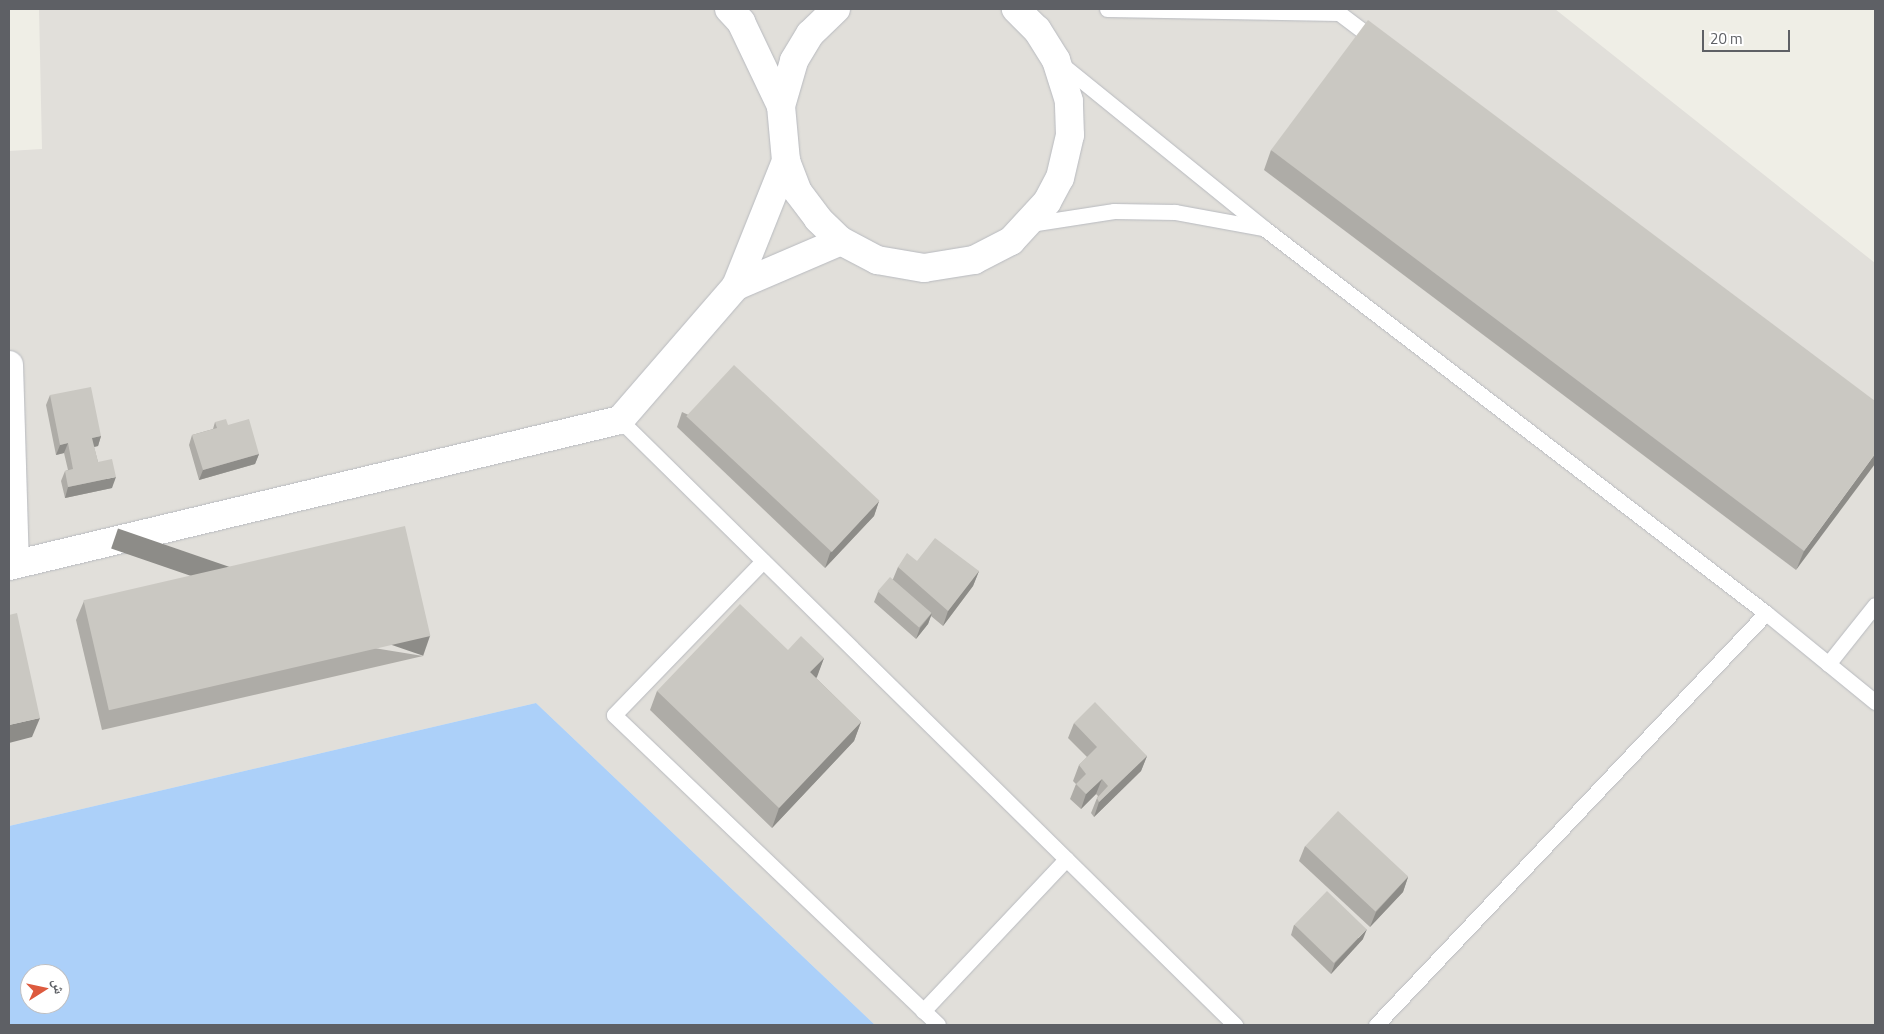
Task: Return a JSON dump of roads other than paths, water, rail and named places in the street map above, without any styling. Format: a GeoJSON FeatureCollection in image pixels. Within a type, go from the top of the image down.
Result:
{"type":"FeatureCollection","features":[{"type":"Feature","properties":{"kind":"street"},"geometry":{"type":"LineString","coordinates":[[729,9],[741,22],[781,106],[786,161],[798,192],[818,219],[841,241],[877,260],[924,268],[974,260],[1011,241],[1030,224],[1047,202],[1060,178],[1070,135],[1069,101],[1056,60],[1037,30],[1016,9]]}},
{"type":"Feature","properties":{"kind":"street"},"geometry":{"type":"LineString","coordinates":[[781,106],[794,61],[810,34],[836,9]]}},
{"type":"Feature","properties":{"kind":"street"},"geometry":{"type":"LineString","coordinates":[[9,365],[12,565],[620,420],[736,286],[786,161]]}},
{"type":"Feature","properties":{"kind":"street"},"geometry":{"type":"LineString","coordinates":[[736,286],[841,241]]}},
{"type":"Feature","properties":{"kind":"lane"},"geometry":{"type":"LineString","coordinates":[[1107,9],[1339,13],[1386,49]]}},
{"type":"Feature","properties":{"kind":"lane"},"geometry":{"type":"LineString","coordinates":[[1056,60],[1265,229],[1766,612],[1875,702]]}},
{"type":"Feature","properties":{"kind":"lane"},"geometry":{"type":"LineString","coordinates":[[1030,224],[1114,211],[1175,212],[1265,229]]}},
{"type":"Feature","properties":{"kind":"lane"},"geometry":{"type":"LineString","coordinates":[[620,420],[1235,1025]]}},
{"type":"Feature","properties":{"kind":"lane"},"geometry":{"type":"LineString","coordinates":[[764,561],[614,715],[938,1025]]}},
{"type":"Feature","properties":{"kind":"lane"},"geometry":{"type":"LineString","coordinates":[[1828,664],[1875,605]]}},
{"type":"Feature","properties":{"kind":"lane"},"geometry":{"type":"LineString","coordinates":[[1376,1025],[1766,612]]}},
{"type":"Feature","properties":{"kind":"lane"},"geometry":{"type":"LineString","coordinates":[[923,1011],[1066,859]]}},
{"type":"Feature","properties":{"kind":"water"},"geometry":{"type":"Polygon","coordinates":[[[536,703],[875,1025],[9,1025],[9,826],[536,703]]]}}]}
